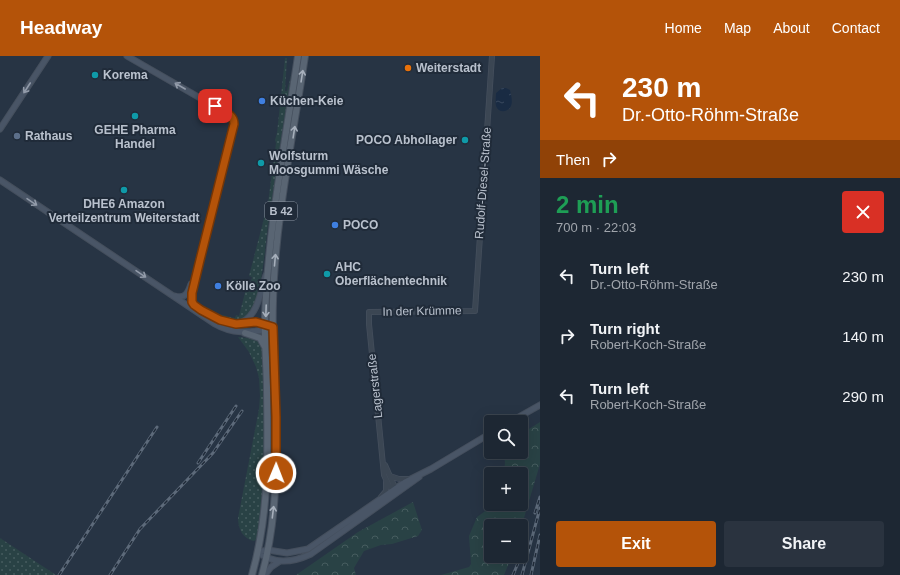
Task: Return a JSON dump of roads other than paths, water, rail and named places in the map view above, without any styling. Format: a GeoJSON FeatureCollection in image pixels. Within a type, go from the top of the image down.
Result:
{"type":"FeatureCollection","features":[{"type":"Feature","properties":{"kind":"main road"},"geometry":{"type":"LineString","coordinates":[[0,129],[48,56]]}},
{"type":"Feature","properties":{"kind":"main road"},"geometry":{"type":"LineString","coordinates":[[127,56],[233,117],[234,124],[200,260],[192,299],[196,306],[210,316],[220,320],[236,324],[256,322],[265,327]]}},
{"type":"Feature","properties":{"kind":"main road","name":"B 42"},"geometry":{"type":"LineString","coordinates":[[252,575],[264,520],[267,487],[268,445],[265,327],[268,268],[276,197],[298,56]]}},
{"type":"Feature","properties":{"kind":"main road","name":"B 42"},"geometry":{"type":"LineString","coordinates":[[262,575],[268,550],[274,508],[276,459],[273,327],[274,283],[279,228],[305,56]]}},
{"type":"Feature","properties":{"kind":"main road"},"geometry":{"type":"LineString","coordinates":[[0,180],[218,326],[230,331],[245,333],[260,338],[265,346]]}},
{"type":"Feature","properties":{"kind":"main road"},"geometry":{"type":"LineString","coordinates":[[174,296],[183,297],[188,294],[200,260]]}},
{"type":"Feature","properties":{"kind":"main road"},"geometry":{"type":"LineString","coordinates":[[236,324],[246,320],[252,314],[268,268]]}},
{"type":"Feature","properties":{"kind":"main road"},"geometry":{"type":"LineString","coordinates":[[245,333],[265,327],[273,327]]}},
{"type":"Feature","properties":{"kind":"main road"},"geometry":{"type":"LineString","coordinates":[[522,415],[540,405]]}},
{"type":"Feature","properties":{"kind":"main road"},"geometry":{"type":"LineString","coordinates":[[258,552],[268,550],[287,553],[308,549],[318,544],[377,500],[484,437]]}},
{"type":"Feature","properties":{"kind":"main road"},"geometry":{"type":"LineString","coordinates":[[258,552],[266,557],[280,561],[296,559],[317,551],[395,490],[409,480],[430,469]]}},
{"type":"Feature","properties":{"kind":"main road"},"geometry":{"type":"LineString","coordinates":[[265,575],[280,561]]}},
{"type":"Feature","properties":{"kind":"street","name":"Rudolf-Diesel-Straße"},"geometry":{"type":"LineString","coordinates":[[475,310],[492,56]]}},
{"type":"Feature","properties":{"kind":"street","name":"In der Krümme"},"geometry":{"type":"LineString","coordinates":[[369,312],[475,310]]}},
{"type":"Feature","properties":{"kind":"street","name":"Lagerstraße"},"geometry":{"type":"LineString","coordinates":[[369,312],[383,461],[389,486],[395,490]]}},
{"type":"Feature","properties":{"kind":"street"},"geometry":{"type":"LineString","coordinates":[[377,500],[386,489],[387,475],[399,479],[409,480]]}},
{"type":"Feature","properties":{"kind":"water"},"geometry":{"type":"Polygon","coordinates":[[[502,88],[510,90],[512,100],[510,108],[505,111],[499,110],[496,106],[496,93],[502,88]]]}},
{"type":"Feature","properties":{"kind":"railway"},"geometry":{"type":"LineString","coordinates":[[198,463],[236,406]]}},
{"type":"Feature","properties":{"kind":"railway"},"geometry":{"type":"LineString","coordinates":[[110,575],[140,529],[213,453],[242,411]]}},
{"type":"Feature","properties":{"kind":"railway"},"geometry":{"type":"LineString","coordinates":[[59,575],[157,427]]}},
{"type":"Feature","properties":{"kind":"railway"},"geometry":{"type":"LineString","coordinates":[[535,513],[540,497]]}},
{"type":"Feature","properties":{"kind":"railway"},"geometry":{"type":"LineString","coordinates":[[522,575],[540,508]]}},
{"type":"Feature","properties":{"kind":"railway"},"geometry":{"type":"LineString","coordinates":[[531,575],[540,535]]}},
{"type":"Feature","properties":{"kind":"railway"},"geometry":{"type":"LineString","coordinates":[[513,575],[518,563]]}},
{"type":"Feature","properties":{"kind":"place","name":"Weiterstadt"},"geometry":{"type":"Point","coordinates":[408,68]}},
{"type":"Feature","properties":{"kind":"place","name":"Korema"},"geometry":{"type":"Point","coordinates":[95,75]}},
{"type":"Feature","properties":{"kind":"place","name":"Küchen-Keie"},"geometry":{"type":"Point","coordinates":[262,101]}},
{"type":"Feature","properties":{"kind":"place","name":"GEHE Pharma Handel"},"geometry":{"type":"Point","coordinates":[135,116]}},
{"type":"Feature","properties":{"kind":"place","name":"Rathaus"},"geometry":{"type":"Point","coordinates":[17,136]}},
{"type":"Feature","properties":{"kind":"place","name":"POCO Abhollager"},"geometry":{"type":"Point","coordinates":[465,140]}},
{"type":"Feature","properties":{"kind":"place","name":"Wolfsturm Moosgummi Wäsche"},"geometry":{"type":"Point","coordinates":[261,163]}},
{"type":"Feature","properties":{"kind":"place","name":"DHE6 Amazon Verteilzentrum Weiterstadt"},"geometry":{"type":"Point","coordinates":[124,190]}},
{"type":"Feature","properties":{"kind":"place","name":"POCO"},"geometry":{"type":"Point","coordinates":[335,225]}},
{"type":"Feature","properties":{"kind":"place","name":"AHC Oberflächentechnik"},"geometry":{"type":"Point","coordinates":[327,274]}},
{"type":"Feature","properties":{"kind":"place","name":"Kölle Zoo"},"geometry":{"type":"Point","coordinates":[218,286]}}]}
